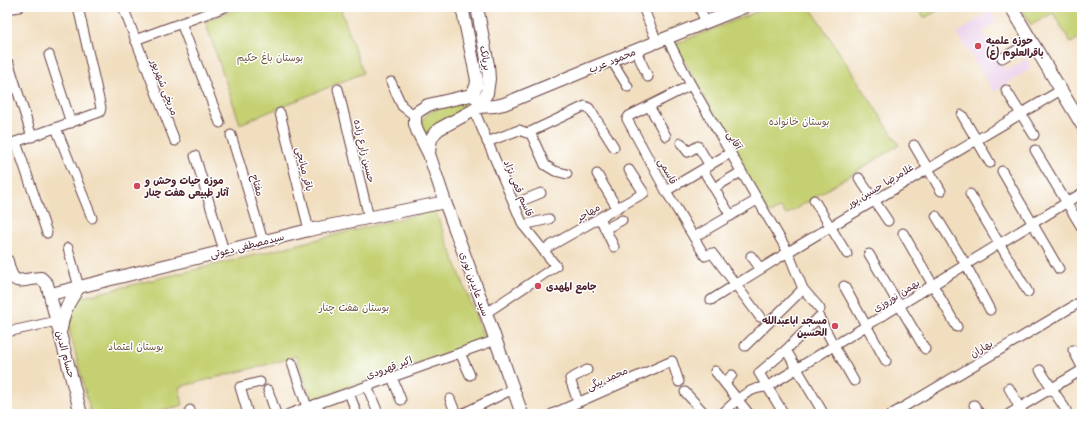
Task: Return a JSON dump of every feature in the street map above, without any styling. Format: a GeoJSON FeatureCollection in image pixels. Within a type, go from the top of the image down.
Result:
{"type":"FeatureCollection","features":[{"type":"Feature","properties":{"kind":"main road","name":"بریانک"},"geometry":{"type":"LineString","coordinates":[[462,7],[477,80],[476,87],[471,95]]}},
{"type":"Feature","properties":{"kind":"main road","name":"بریانک"},"geometry":{"type":"LineString","coordinates":[[476,108],[487,93],[489,79],[488,65],[477,7]]}},
{"type":"Feature","properties":{"kind":"main road","name":"محمود عرب"},"geometry":{"type":"LineString","coordinates":[[476,108],[504,104],[744,7]]}},
{"type":"Feature","properties":{"kind":"main road"},"geometry":{"type":"LineString","coordinates":[[1011,7],[1082,125]]}},
{"type":"Feature","properties":{"kind":"main road"},"geometry":{"type":"LineString","coordinates":[[415,116],[420,109],[428,105],[471,95],[477,98],[479,102],[476,108],[434,133],[431,140],[429,154]]}},
{"type":"Feature","properties":{"kind":"main road","name":"سید عابدین نوری"},"geometry":{"type":"LineString","coordinates":[[415,116],[417,130],[429,154],[522,414]]}},
{"type":"Feature","properties":{"kind":"main road","name":"سیدمصطفی دعوتی"},"geometry":{"type":"LineString","coordinates":[[51,294],[309,230],[445,202]]}},
{"type":"Feature","properties":{"kind":"main road"},"geometry":{"type":"LineString","coordinates":[[7,260],[10,274],[13,278],[21,280],[41,278],[47,284],[51,294]]}},
{"type":"Feature","properties":{"kind":"main road"},"geometry":{"type":"LineString","coordinates":[[60,336],[66,307],[79,287]]}},
{"type":"Feature","properties":{"kind":"main road","name":"حسام الدین"},"geometry":{"type":"LineString","coordinates":[[51,294],[60,336],[81,414]]}},
{"type":"Feature","properties":{"kind":"street"},"geometry":{"type":"LineString","coordinates":[[7,9],[19,7]]}},
{"type":"Feature","properties":{"kind":"street"},"geometry":{"type":"LineString","coordinates":[[47,233],[11,144],[100,112],[101,108],[78,7]]}},
{"type":"Feature","properties":{"kind":"street","name":"مریخی شهریور"},"geometry":{"type":"LineString","coordinates":[[123,7],[175,142]]}},
{"type":"Feature","properties":{"kind":"street","name":"آقایی"},"geometry":{"type":"LineString","coordinates":[[643,7],[691,85],[788,252],[803,289],[817,305],[819,313],[834,346],[854,381]]}},
{"type":"Feature","properties":{"kind":"street"},"geometry":{"type":"LineString","coordinates":[[699,7],[706,22]]}},
{"type":"Feature","properties":{"kind":"street"},"geometry":{"type":"LineString","coordinates":[[135,40],[219,8]]}},
{"type":"Feature","properties":{"kind":"street"},"geometry":{"type":"LineString","coordinates":[[182,23],[220,123]]}},
{"type":"Feature","properties":{"kind":"street"},"geometry":{"type":"LineString","coordinates":[[1002,58],[1032,42]]}},
{"type":"Feature","properties":{"kind":"street"},"geometry":{"type":"LineString","coordinates":[[636,50],[648,77]]}},
{"type":"Feature","properties":{"kind":"street"},"geometry":{"type":"LineString","coordinates":[[49,55],[71,123]]}},
{"type":"Feature","properties":{"kind":"street"},"geometry":{"type":"LineString","coordinates":[[612,61],[628,88]]}},
{"type":"Feature","properties":{"kind":"street"},"geometry":{"type":"LineString","coordinates":[[9,64],[32,137]]}},
{"type":"Feature","properties":{"kind":"street"},"geometry":{"type":"LineString","coordinates":[[391,82],[402,106],[415,116]]}},
{"type":"Feature","properties":{"kind":"street","name":"قاسمی"},"geometry":{"type":"LineString","coordinates":[[691,85],[628,116],[627,119],[666,191],[706,256],[712,253],[736,285]]}},
{"type":"Feature","properties":{"kind":"street","name":"حسین زارع زاده"},"geometry":{"type":"LineString","coordinates":[[338,88],[369,218]]}},
{"type":"Feature","properties":{"kind":"street"},"geometry":{"type":"LineString","coordinates":[[1006,90],[1034,135]]}},
{"type":"Feature","properties":{"kind":"street","name":"غلامرضا حسین پور"},"geometry":{"type":"LineString","coordinates":[[711,300],[788,252],[1061,90]]}},
{"type":"Feature","properties":{"kind":"street"},"geometry":{"type":"LineString","coordinates":[[487,142],[519,130],[527,133],[530,132],[585,106],[590,108],[614,147]]}},
{"type":"Feature","properties":{"kind":"street"},"geometry":{"type":"LineString","coordinates":[[649,106],[666,136]]}},
{"type":"Feature","properties":{"kind":"street","name":"قاسم قمی نژاد"},"geometry":{"type":"LineString","coordinates":[[476,108],[487,142],[523,225],[556,266],[486,313]]}},
{"type":"Feature","properties":{"kind":"street","name":"باقر میانجی"},"geometry":{"type":"LineString","coordinates":[[280,113],[309,230]]}},
{"type":"Feature","properties":{"kind":"street"},"geometry":{"type":"LineString","coordinates":[[962,115],[990,163]]}},
{"type":"Feature","properties":{"kind":"street"},"geometry":{"type":"LineString","coordinates":[[56,128],[92,218]]}},
{"type":"Feature","properties":{"kind":"street"},"geometry":{"type":"LineString","coordinates":[[530,132],[545,165],[555,171],[567,174]]}},
{"type":"Feature","properties":{"kind":"street","name":"مفتاح"},"geometry":{"type":"LineString","coordinates":[[231,135],[263,241]]}},
{"type":"Feature","properties":{"kind":"street"},"geometry":{"type":"LineString","coordinates":[[681,143],[688,152],[698,146],[714,188],[731,216]]}},
{"type":"Feature","properties":{"kind":"street"},"geometry":{"type":"LineString","coordinates":[[914,146],[942,191]]}},
{"type":"Feature","properties":{"kind":"street"},"geometry":{"type":"LineString","coordinates":[[1036,150],[1082,228]]}},
{"type":"Feature","properties":{"kind":"street"},"geometry":{"type":"LineString","coordinates":[[666,191],[730,154]]}},
{"type":"Feature","properties":{"kind":"street"},"geometry":{"type":"LineString","coordinates":[[195,156],[224,251]]}},
{"type":"Feature","properties":{"kind":"street","name":"مهاجر"},"geometry":{"type":"LineString","coordinates":[[543,250],[644,193],[629,170]]}},
{"type":"Feature","properties":{"kind":"street"},"geometry":{"type":"LineString","coordinates":[[714,188],[741,172]]}},
{"type":"Feature","properties":{"kind":"street"},"geometry":{"type":"LineString","coordinates":[[1002,172],[1059,269]]}},
{"type":"Feature","properties":{"kind":"street"},"geometry":{"type":"LineString","coordinates":[[597,174],[617,208]]}},
{"type":"Feature","properties":{"kind":"street"},"geometry":{"type":"LineString","coordinates":[[859,178],[888,221]]}},
{"type":"Feature","properties":{"kind":"street"},"geometry":{"type":"LineString","coordinates":[[514,204],[541,193]]}},
{"type":"Feature","properties":{"kind":"street","name":"بهمن نوروزی"},"geometry":{"type":"LineString","coordinates":[[722,414],[737,400],[754,389],[767,387],[1082,193]]}},
{"type":"Feature","properties":{"kind":"street"},"geometry":{"type":"LineString","coordinates":[[970,194],[1028,292]]}},
{"type":"Feature","properties":{"kind":"street"},"geometry":{"type":"LineString","coordinates":[[694,237],[757,200]]}},
{"type":"Feature","properties":{"kind":"street"},"geometry":{"type":"LineString","coordinates":[[814,200],[847,254]]}},
{"type":"Feature","properties":{"kind":"street"},"geometry":{"type":"LineString","coordinates":[[936,216],[966,265],[990,310]]}},
{"type":"Feature","properties":{"kind":"street"},"geometry":{"type":"LineString","coordinates":[[600,218],[614,247]]}},
{"type":"Feature","properties":{"kind":"street"},"geometry":{"type":"LineString","coordinates":[[523,225],[549,219]]}},
{"type":"Feature","properties":{"kind":"street"},"geometry":{"type":"LineString","coordinates":[[605,229],[622,220]]}},
{"type":"Feature","properties":{"kind":"street"},"geometry":{"type":"LineString","coordinates":[[903,234],[957,326]]}},
{"type":"Feature","properties":{"kind":"street"},"geometry":{"type":"LineString","coordinates":[[68,248],[79,287]]}},
{"type":"Feature","properties":{"kind":"street"},"geometry":{"type":"LineString","coordinates":[[869,254],[925,349]]}},
{"type":"Feature","properties":{"kind":"street"},"geometry":{"type":"LineString","coordinates":[[751,256],[761,270]]}},
{"type":"Feature","properties":{"kind":"street"},"geometry":{"type":"LineString","coordinates":[[736,285],[760,317]]}},
{"type":"Feature","properties":{"kind":"street"},"geometry":{"type":"LineString","coordinates":[[844,286],[886,361]]}},
{"type":"Feature","properties":{"kind":"street"},"geometry":{"type":"LineString","coordinates":[[745,346],[803,289]]}},
{"type":"Feature","properties":{"kind":"street","name":"بهاران"},"geometry":{"type":"LineString","coordinates":[[892,414],[1082,301]]}},
{"type":"Feature","properties":{"kind":"street"},"geometry":{"type":"LineString","coordinates":[[784,414],[759,373],[786,350],[819,313]]}},
{"type":"Feature","properties":{"kind":"street"},"geometry":{"type":"LineString","coordinates":[[7,332],[57,321]]}},
{"type":"Feature","properties":{"kind":"street","name":"اکبر قهرودی"},"geometry":{"type":"LineString","coordinates":[[289,414],[496,340]]}},
{"type":"Feature","properties":{"kind":"street"},"geometry":{"type":"LineString","coordinates":[[786,350],[822,411]]}},
{"type":"Feature","properties":{"kind":"street"},"geometry":{"type":"LineString","coordinates":[[1009,414],[1022,411],[1051,389],[1082,369],[1073,350]]}},
{"type":"Feature","properties":{"kind":"street"},"geometry":{"type":"LineString","coordinates":[[460,353],[470,375]]}},
{"type":"Feature","properties":{"kind":"street","name":"محمد بیگی"},"geometry":{"type":"LineString","coordinates":[[552,414],[569,410],[578,402],[672,361],[679,382]]}},
{"type":"Feature","properties":{"kind":"street"},"geometry":{"type":"LineString","coordinates":[[292,363],[306,409],[319,414]]}},
{"type":"Feature","properties":{"kind":"street"},"geometry":{"type":"LineString","coordinates":[[578,402],[570,379],[587,370]]}},
{"type":"Feature","properties":{"kind":"street"},"geometry":{"type":"LineString","coordinates":[[1040,370],[1066,410]]}},
{"type":"Feature","properties":{"kind":"street"},"geometry":{"type":"LineString","coordinates":[[715,371],[749,414]]}},
{"type":"Feature","properties":{"kind":"street"},"geometry":{"type":"LineString","coordinates":[[725,383],[732,375]]}},
{"type":"Feature","properties":{"kind":"street"},"geometry":{"type":"LineString","coordinates":[[392,377],[401,400]]}},
{"type":"Feature","properties":{"kind":"street"},"geometry":{"type":"LineString","coordinates":[[248,414],[240,387],[260,382]]}},
{"type":"Feature","properties":{"kind":"street"},"geometry":{"type":"LineString","coordinates":[[367,386],[378,413]]}},
{"type":"Feature","properties":{"kind":"street"},"geometry":{"type":"LineString","coordinates":[[1009,388],[1022,411]]}},
{"type":"Feature","properties":{"kind":"street"},"geometry":{"type":"LineString","coordinates":[[462,414],[513,389]]}},
{"type":"Feature","properties":{"kind":"street"},"geometry":{"type":"LineString","coordinates":[[268,390],[276,414]]}},
{"type":"Feature","properties":{"kind":"street"},"geometry":{"type":"LineString","coordinates":[[685,392],[705,414]]}},
{"type":"Feature","properties":{"kind":"street"},"geometry":{"type":"LineString","coordinates":[[349,393],[357,414]]}},
{"type":"Feature","properties":{"kind":"street"},"geometry":{"type":"LineString","coordinates":[[450,399],[456,414]]}},
{"type":"Feature","properties":{"kind":"street"},"geometry":{"type":"LineString","coordinates":[[974,405],[980,414]]}},
{"type":"Feature","properties":{"kind":"shaded area","name":"حوزه علمیه باقرالعلوم (ع)"},"geometry":{"type":"Polygon","coordinates":[[[991,11],[997,22],[982,32],[1006,71],[1026,59],[1032,68],[994,92],[957,33],[991,11]]]}},
{"type":"Feature","properties":{"kind":"green space","name":"بوستان باغ حکیم"},"geometry":{"type":"Polygon","coordinates":[[[241,7],[340,7],[363,73],[240,124],[205,21],[241,7]]]}},
{"type":"Feature","properties":{"kind":"green space","name":"بوستان خانواده"},"geometry":{"type":"Polygon","coordinates":[[[769,7],[810,7],[899,145],[786,215],[781,208],[769,214],[675,44],[769,7]]]}},
{"type":"Feature","properties":{"kind":"green space"},"geometry":{"type":"Polygon","coordinates":[[[919,7],[945,7],[924,18],[919,7]]]}},
{"type":"Feature","properties":{"kind":"green space"},"geometry":{"type":"Polygon","coordinates":[[[1020,7],[1082,7],[1082,36],[1071,43],[1053,13],[1031,25],[1020,7]]]}},
{"type":"Feature","properties":{"kind":"green space"},"geometry":{"type":"Polygon","coordinates":[[[473,103],[474,105],[427,141],[422,129],[422,122],[425,116],[438,109],[473,103]]]}},
{"type":"Feature","properties":{"kind":"green space"},"geometry":{"type":"Polygon","coordinates":[[[435,210],[485,340],[311,400],[296,356],[179,387],[183,405],[148,414],[91,414],[62,302],[435,210]]]}},
{"type":"Feature","properties":{"kind":"place","name":"حوزه علمیه باقرالعلوم (ع)"},"geometry":{"type":"Point","coordinates":[978,46]}},
{"type":"Feature","properties":{"kind":"place","name":"موزه حیات وحش و آثار طبیعی هفت چنار"},"geometry":{"type":"Point","coordinates":[137,186]}},
{"type":"Feature","properties":{"kind":"place","name":"جامع المهدی"},"geometry":{"type":"Point","coordinates":[538,286]}},
{"type":"Feature","properties":{"kind":"place","name":"مسجد اباعبدالله الحسین"},"geometry":{"type":"Point","coordinates":[835,326]}},
{"type":"Feature","properties":{"kind":"park label","name":"بوستان هفت چنار"},"geometry":{"type":"Point","coordinates":[354,307]}},
{"type":"Feature","properties":{"kind":"park label","name":"بوستان اعتماد"},"geometry":{"type":"Point","coordinates":[136,346]}}]}
